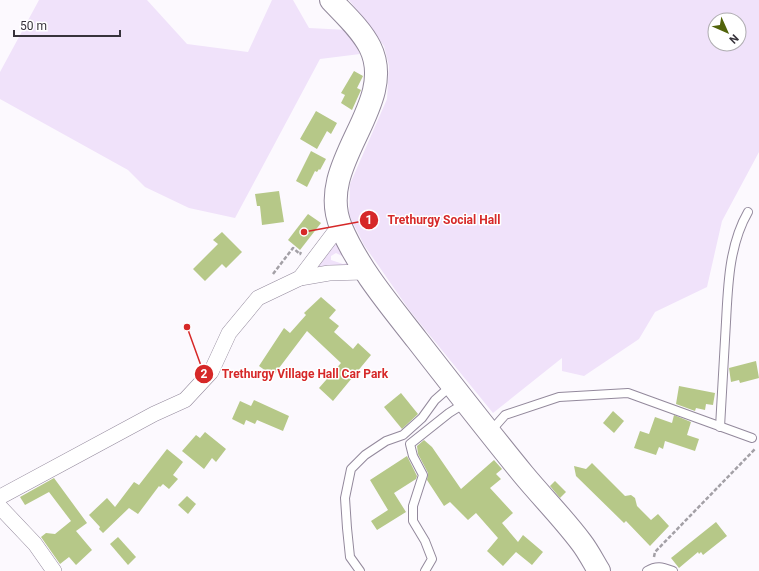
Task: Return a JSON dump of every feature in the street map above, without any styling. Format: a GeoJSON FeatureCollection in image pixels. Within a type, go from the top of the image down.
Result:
{"type":"FeatureCollection","features":[{"type":"Feature","properties":{"kind":"street"},"geometry":{"type":"LineString","coordinates":[[331,0],[358,29],[370,47],[376,65],[376,78],[373,93],[338,178],[335,202],[340,225],[364,272],[490,433],[581,542],[599,571]]}},
{"type":"Feature","properties":{"kind":"street"},"geometry":{"type":"LineString","coordinates":[[300,278],[340,225]]}},
{"type":"Feature","properties":{"kind":"street"},"geometry":{"type":"LineString","coordinates":[[0,497],[154,414],[186,400],[211,372],[229,333],[258,298],[300,278],[330,273],[364,272]]}},
{"type":"Feature","properties":{"kind":"street"},"geometry":{"type":"LineString","coordinates":[[0,507],[35,544],[54,571]]}},
{"type":"Feature","properties":{"kind":"lane"},"geometry":{"type":"LineString","coordinates":[[720,427],[728,282],[736,239],[748,212]]}},
{"type":"Feature","properties":{"kind":"lane"},"geometry":{"type":"LineString","coordinates":[[360,571],[350,557],[347,528],[345,498],[351,469],[365,455],[386,441],[403,435],[422,418],[435,400],[452,385]]}},
{"type":"Feature","properties":{"kind":"lane"},"geometry":{"type":"LineString","coordinates":[[490,433],[506,415],[559,397],[628,393],[752,438]]}},
{"type":"Feature","properties":{"kind":"lane"},"geometry":{"type":"LineString","coordinates":[[425,571],[432,559],[425,541],[413,520],[413,506],[423,475],[413,456],[410,444],[449,413],[466,403]]}},
{"type":"Feature","properties":{"kind":"lane"},"geometry":{"type":"LineString","coordinates":[[650,569],[661,566],[673,571]]}},
{"type":"Feature","properties":{"kind":"path"},"geometry":{"type":"LineString","coordinates":[[258,298],[264,285],[293,248],[300,254],[304,249]]}},
{"type":"Feature","properties":{"kind":"path"},"geometry":{"type":"LineString","coordinates":[[650,569],[655,552],[759,445]]}},
{"type":"Feature","properties":{"kind":"shaded area"},"geometry":{"type":"Polygon","coordinates":[[[39,0],[147,0],[187,44],[248,52],[272,0],[293,0],[309,28],[348,30],[360,54],[320,59],[235,218],[189,208],[145,187],[128,170],[0,99],[0,72],[39,0]]]}},
{"type":"Feature","properties":{"kind":"shaded area"},"geometry":{"type":"Polygon","coordinates":[[[349,0],[759,0],[759,152],[722,221],[707,287],[655,312],[639,339],[584,376],[562,371],[562,358],[493,413],[410,311],[364,245],[349,215],[350,184],[387,99],[389,66],[384,46],[349,0]]]}},
{"type":"Feature","properties":{"kind":"shaded area"},"geometry":{"type":"Polygon","coordinates":[[[337,240],[352,266],[317,268],[337,240]],[[336,253],[331,256],[331,260],[343,264],[347,263],[344,257],[336,253]]]}},
{"type":"Feature","properties":{"kind":"building"},"geometry":{"type":"Polygon","coordinates":[[[354,71],[363,76],[357,88],[361,90],[352,110],[341,103],[345,95],[341,93],[354,71]]]}},
{"type":"Feature","properties":{"kind":"building"},"geometry":{"type":"Polygon","coordinates":[[[316,111],[337,123],[331,134],[327,131],[317,149],[300,139],[316,111]]]}},
{"type":"Feature","properties":{"kind":"building"},"geometry":{"type":"Polygon","coordinates":[[[311,151],[326,159],[320,170],[319,169],[317,172],[315,171],[307,187],[296,181],[311,151]]]}},
{"type":"Feature","properties":{"kind":"building"},"geometry":{"type":"Polygon","coordinates":[[[279,191],[284,222],[262,225],[260,206],[257,206],[255,194],[279,191]]]}},
{"type":"Feature","properties":{"kind":"building"},"geometry":{"type":"Polygon","coordinates":[[[308,214],[321,223],[300,250],[288,240],[308,214]]]}},
{"type":"Feature","properties":{"kind":"building"},"geometry":{"type":"Polygon","coordinates":[[[222,232],[242,252],[226,268],[222,264],[205,281],[193,269],[218,244],[213,240],[222,232]]]}},
{"type":"Feature","properties":{"kind":"building"},"geometry":{"type":"Polygon","coordinates":[[[321,297],[336,310],[329,318],[339,326],[334,332],[353,349],[358,343],[371,355],[333,401],[319,388],[341,363],[307,331],[273,376],[259,366],[284,328],[290,333],[306,315],[304,313],[321,297]]]}},
{"type":"Feature","properties":{"kind":"building"},"geometry":{"type":"Polygon","coordinates":[[[756,361],[759,378],[740,383],[739,380],[731,382],[729,368],[756,361]]]}},
{"type":"Feature","properties":{"kind":"building"},"geometry":{"type":"Polygon","coordinates":[[[679,386],[715,393],[713,405],[706,404],[705,410],[696,408],[695,411],[676,404],[679,386]]]}},
{"type":"Feature","properties":{"kind":"building"},"geometry":{"type":"Polygon","coordinates":[[[401,393],[418,414],[402,429],[384,407],[401,393]]]}},
{"type":"Feature","properties":{"kind":"building"},"geometry":{"type":"Polygon","coordinates":[[[254,400],[289,416],[283,431],[257,420],[255,424],[246,420],[244,425],[232,419],[240,401],[251,406],[254,400]]]}},
{"type":"Feature","properties":{"kind":"building"},"geometry":{"type":"Polygon","coordinates":[[[613,411],[624,421],[614,433],[603,423],[613,411]]]}},
{"type":"Feature","properties":{"kind":"building"},"geometry":{"type":"Polygon","coordinates":[[[674,415],[691,422],[687,435],[699,439],[695,451],[665,441],[663,449],[659,447],[656,455],[634,448],[640,431],[649,434],[655,417],[672,423],[674,415]]]}},
{"type":"Feature","properties":{"kind":"building"},"geometry":{"type":"Polygon","coordinates":[[[205,432],[226,449],[216,462],[212,458],[204,469],[182,451],[196,435],[200,438],[205,432]]]}},
{"type":"Feature","properties":{"kind":"building"},"geometry":{"type":"Polygon","coordinates":[[[424,440],[432,447],[461,489],[494,460],[502,469],[496,474],[501,479],[490,488],[513,513],[502,523],[518,542],[523,535],[543,552],[532,565],[516,552],[503,566],[487,551],[498,538],[476,513],[468,520],[450,502],[444,506],[427,480],[428,473],[418,454],[417,446],[424,440]]]}},
{"type":"Feature","properties":{"kind":"building"},"geometry":{"type":"Polygon","coordinates":[[[167,449],[183,462],[173,475],[178,479],[169,489],[163,484],[160,487],[159,486],[138,514],[129,508],[103,533],[99,529],[100,527],[89,515],[107,498],[115,507],[134,482],[139,485],[167,449]]]}},
{"type":"Feature","properties":{"kind":"building"},"geometry":{"type":"Polygon","coordinates":[[[407,456],[417,476],[416,479],[394,493],[406,512],[377,530],[371,521],[388,510],[370,480],[407,456]]]}},
{"type":"Feature","properties":{"kind":"building"},"geometry":{"type":"Polygon","coordinates":[[[592,463],[625,496],[631,495],[635,498],[637,506],[651,520],[658,514],[669,526],[650,546],[626,521],[624,523],[576,476],[574,466],[586,469],[592,463]]]}},
{"type":"Feature","properties":{"kind":"building"},"geometry":{"type":"Polygon","coordinates":[[[54,478],[87,523],[76,531],[92,550],[76,565],[69,557],[60,564],[41,537],[46,533],[55,534],[71,521],[49,492],[25,505],[20,497],[54,478]]]}},
{"type":"Feature","properties":{"kind":"building"},"geometry":{"type":"Polygon","coordinates":[[[555,481],[566,492],[560,498],[550,486],[555,481]]]}},
{"type":"Feature","properties":{"kind":"building"},"geometry":{"type":"Polygon","coordinates":[[[187,496],[196,504],[188,514],[178,505],[187,496]]]}},
{"type":"Feature","properties":{"kind":"building"},"geometry":{"type":"Polygon","coordinates":[[[716,522],[727,536],[703,555],[701,552],[699,554],[698,552],[679,568],[671,558],[716,522]]]}},
{"type":"Feature","properties":{"kind":"building"},"geometry":{"type":"Polygon","coordinates":[[[118,537],[136,557],[128,565],[110,544],[118,537]]]}},
{"type":"Feature","properties":{"kind":"place","name":"Trethurgy Social Hall"},"geometry":{"type":"Point","coordinates":[304,232]}},
{"type":"Feature","properties":{"kind":"place","name":"Trethurgy Village Hall Car Park"},"geometry":{"type":"Point","coordinates":[187,327]}}]}
